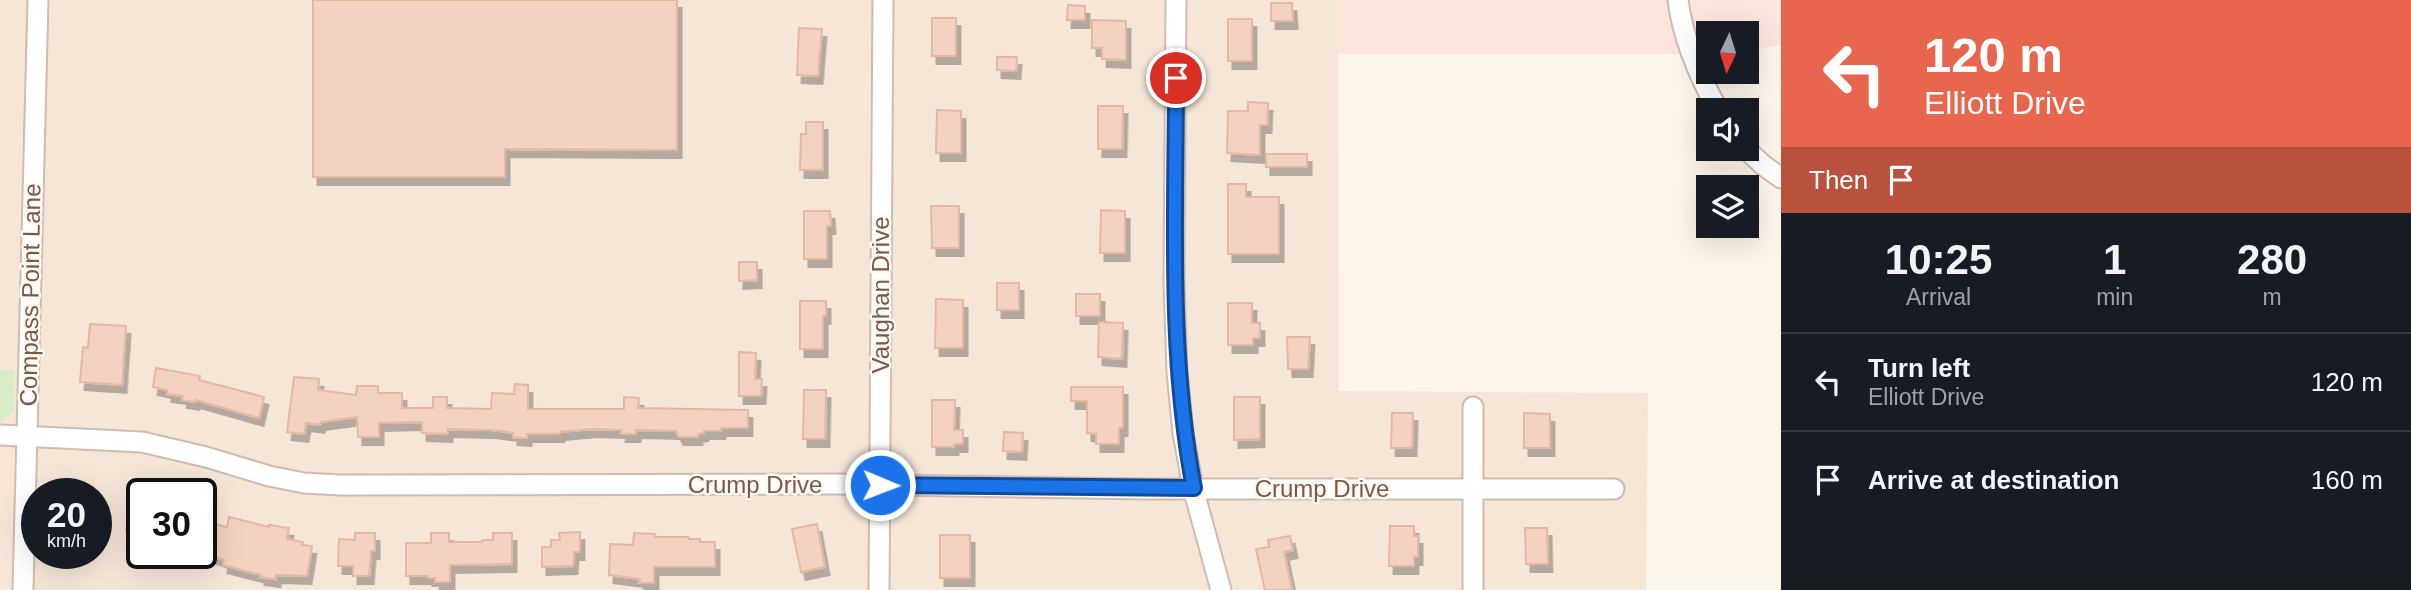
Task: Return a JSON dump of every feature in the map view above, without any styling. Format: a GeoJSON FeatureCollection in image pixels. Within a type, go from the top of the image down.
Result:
{"type":"FeatureCollection","features":[{"type":"Feature","properties":{"kind":"street","name":"Compass Point Lane"},"geometry":{"type":"LineString","coordinates":[[23,590],[38,0]]}},
{"type":"Feature","properties":{"kind":"street","name":"Vaughan Drive"},"geometry":{"type":"LineString","coordinates":[[879,590],[883,0]]}},
{"type":"Feature","properties":{"kind":"street"},"geometry":{"type":"LineString","coordinates":[[1176,0],[1175,321],[1183,433],[1194,488],[1221,590]]}},
{"type":"Feature","properties":{"kind":"street"},"geometry":{"type":"LineString","coordinates":[[1678,0],[1688,45],[1711,98]]}},
{"type":"Feature","properties":{"kind":"street"},"geometry":{"type":"LineString","coordinates":[[1759,161],[1781,178]]}},
{"type":"Feature","properties":{"kind":"street"},"geometry":{"type":"LineString","coordinates":[[1473,407],[1473,590]]}},
{"type":"Feature","properties":{"kind":"street","name":"Crump Drive"},"geometry":{"type":"LineString","coordinates":[[0,435],[142,442],[206,457],[269,477],[328,484],[1614,489]]}},
{"type":"Feature","properties":{"kind":"shaded area"},"geometry":{"type":"Polygon","coordinates":[[[0,0],[1338,0],[1339,391],[1648,393],[1646,590],[0,590],[0,0]]]}},
{"type":"Feature","properties":{"kind":"shaded area"},"geometry":{"type":"Polygon","coordinates":[[[1338,0],[1781,0],[1781,45],[1759,49],[1759,21],[1696,21],[1696,54],[1338,54],[1338,0]]]}},
{"type":"Feature","properties":{"kind":"green space"},"geometry":{"type":"Polygon","coordinates":[[[0,370],[15,370],[14,410],[0,422],[0,370]]]}},
{"type":"Feature","properties":{"kind":"building"},"geometry":{"type":"Polygon","coordinates":[[[313,0],[677,0],[677,150],[505,149],[505,177],[313,177],[313,0]]]}},
{"type":"Feature","properties":{"kind":"building"},"geometry":{"type":"Polygon","coordinates":[[[1271,3],[1292,3],[1293,21],[1271,21],[1271,3]]]}},
{"type":"Feature","properties":{"kind":"building"},"geometry":{"type":"Polygon","coordinates":[[[1068,5],[1085,6],[1085,20],[1067,20],[1068,5]]]}},
{"type":"Feature","properties":{"kind":"building"},"geometry":{"type":"Polygon","coordinates":[[[932,18],[956,18],[956,56],[932,56],[932,18]]]}},
{"type":"Feature","properties":{"kind":"building"},"geometry":{"type":"Polygon","coordinates":[[[1228,19],[1252,19],[1252,61],[1228,61],[1228,19]]]}},
{"type":"Feature","properties":{"kind":"building"},"geometry":{"type":"Polygon","coordinates":[[[1092,20],[1126,21],[1126,60],[1102,59],[1102,48],[1092,48],[1092,20]]]}},
{"type":"Feature","properties":{"kind":"building"},"geometry":{"type":"Polygon","coordinates":[[[799,28],[822,29],[818,76],[797,75],[799,28]]]}},
{"type":"Feature","properties":{"kind":"building"},"geometry":{"type":"Polygon","coordinates":[[[997,57],[1017,57],[1016,71],[997,70],[997,57]]]}},
{"type":"Feature","properties":{"kind":"building"},"geometry":{"type":"Polygon","coordinates":[[[1248,102],[1268,103],[1267,125],[1260,125],[1260,155],[1227,153],[1228,111],[1248,111],[1248,102]]]}},
{"type":"Feature","properties":{"kind":"building"},"geometry":{"type":"Polygon","coordinates":[[[1098,106],[1123,106],[1122,149],[1098,149],[1098,106]]]}},
{"type":"Feature","properties":{"kind":"building"},"geometry":{"type":"Polygon","coordinates":[[[937,110],[961,111],[961,153],[936,153],[937,110]]]}},
{"type":"Feature","properties":{"kind":"building"},"geometry":{"type":"Polygon","coordinates":[[[806,122],[823,122],[823,170],[800,170],[801,134],[806,134],[806,122]]]}},
{"type":"Feature","properties":{"kind":"building"},"geometry":{"type":"Polygon","coordinates":[[[1266,154],[1307,154],[1307,167],[1266,167],[1266,154]]]}},
{"type":"Feature","properties":{"kind":"building"},"geometry":{"type":"Polygon","coordinates":[[[1228,184],[1246,184],[1246,197],[1279,197],[1279,254],[1228,254],[1228,184]]]}},
{"type":"Feature","properties":{"kind":"building"},"geometry":{"type":"Polygon","coordinates":[[[931,206],[959,206],[959,248],[932,248],[931,206]]]}},
{"type":"Feature","properties":{"kind":"building"},"geometry":{"type":"Polygon","coordinates":[[[1101,210],[1125,211],[1125,253],[1100,253],[1101,210]]]}},
{"type":"Feature","properties":{"kind":"building"},"geometry":{"type":"Polygon","coordinates":[[[804,211],[830,211],[827,259],[804,259],[804,211]]]}},
{"type":"Feature","properties":{"kind":"building"},"geometry":{"type":"Polygon","coordinates":[[[739,262],[757,262],[757,280],[739,281],[739,262]]]}},
{"type":"Feature","properties":{"kind":"building"},"geometry":{"type":"Polygon","coordinates":[[[997,283],[1019,283],[1019,310],[997,310],[997,283]]]}},
{"type":"Feature","properties":{"kind":"building"},"geometry":{"type":"Polygon","coordinates":[[[1076,294],[1100,294],[1100,316],[1076,316],[1076,294]]]}},
{"type":"Feature","properties":{"kind":"building"},"geometry":{"type":"Polygon","coordinates":[[[936,299],[963,300],[963,348],[935,348],[936,299]]]}},
{"type":"Feature","properties":{"kind":"building"},"geometry":{"type":"Polygon","coordinates":[[[800,301],[826,301],[823,349],[800,349],[800,301]]]}},
{"type":"Feature","properties":{"kind":"building"},"geometry":{"type":"Polygon","coordinates":[[[1228,303],[1252,303],[1252,323],[1260,323],[1260,338],[1253,338],[1253,345],[1228,345],[1228,303]]]}},
{"type":"Feature","properties":{"kind":"building"},"geometry":{"type":"Polygon","coordinates":[[[1099,322],[1123,323],[1122,359],[1098,357],[1099,322]]]}},
{"type":"Feature","properties":{"kind":"building"},"geometry":{"type":"Polygon","coordinates":[[[90,324],[126,326],[122,385],[80,382],[83,347],[88,348],[90,324]]]}},
{"type":"Feature","properties":{"kind":"building"},"geometry":{"type":"Polygon","coordinates":[[[1287,337],[1310,337],[1308,369],[1288,369],[1287,337]]]}},
{"type":"Feature","properties":{"kind":"building"},"geometry":{"type":"Polygon","coordinates":[[[739,352],[756,353],[755,379],[762,379],[761,396],[739,396],[739,352]]]}},
{"type":"Feature","properties":{"kind":"building"},"geometry":{"type":"Polygon","coordinates":[[[156,368],[200,376],[199,380],[264,397],[259,418],[196,400],[182,400],[183,396],[167,394],[167,390],[153,387],[156,368]]]}},
{"type":"Feature","properties":{"kind":"building"},"geometry":{"type":"Polygon","coordinates":[[[294,377],[319,379],[318,390],[356,395],[357,386],[378,386],[378,393],[402,393],[402,408],[433,408],[433,397],[447,397],[447,408],[491,409],[492,393],[514,394],[515,384],[528,385],[528,409],[624,409],[624,397],[639,398],[638,408],[748,410],[748,428],[704,431],[698,434],[698,437],[679,437],[676,431],[636,430],[636,434],[621,434],[622,430],[592,429],[560,434],[527,434],[527,438],[491,430],[448,429],[448,434],[422,433],[422,422],[379,423],[379,437],[358,437],[357,417],[321,422],[320,425],[306,423],[304,434],[287,432],[294,377]]]}},
{"type":"Feature","properties":{"kind":"building"},"geometry":{"type":"Polygon","coordinates":[[[1071,387],[1123,387],[1123,428],[1119,428],[1119,444],[1096,444],[1096,434],[1087,433],[1087,401],[1071,401],[1071,387]]]}},
{"type":"Feature","properties":{"kind":"building"},"geometry":{"type":"Polygon","coordinates":[[[804,390],[826,390],[825,439],[803,439],[804,390]]]}},
{"type":"Feature","properties":{"kind":"building"},"geometry":{"type":"Polygon","coordinates":[[[1234,397],[1260,397],[1260,439],[1234,440],[1234,397]]]}},
{"type":"Feature","properties":{"kind":"building"},"geometry":{"type":"Polygon","coordinates":[[[932,400],[955,400],[954,430],[963,430],[963,444],[954,444],[954,447],[932,447],[932,400]]]}},
{"type":"Feature","properties":{"kind":"building"},"geometry":{"type":"Polygon","coordinates":[[[1392,413],[1413,413],[1412,448],[1391,448],[1392,413]]]}},
{"type":"Feature","properties":{"kind":"building"},"geometry":{"type":"Polygon","coordinates":[[[1524,413],[1550,414],[1550,448],[1524,448],[1524,413]]]}},
{"type":"Feature","properties":{"kind":"building"},"geometry":{"type":"Polygon","coordinates":[[[1004,432],[1023,433],[1022,452],[1003,451],[1004,432]]]}},
{"type":"Feature","properties":{"kind":"building"},"geometry":{"type":"Polygon","coordinates":[[[229,517],[269,527],[289,528],[287,539],[312,546],[307,576],[276,575],[276,579],[260,577],[261,575],[223,565],[224,560],[217,558],[217,524],[227,527],[229,517]]]}},
{"type":"Feature","properties":{"kind":"building"},"geometry":{"type":"Polygon","coordinates":[[[817,524],[825,567],[801,572],[792,529],[817,524]]]}},
{"type":"Feature","properties":{"kind":"building"},"geometry":{"type":"Polygon","coordinates":[[[1390,526],[1414,526],[1414,536],[1418,536],[1418,557],[1414,557],[1414,566],[1389,566],[1390,526]]]}},
{"type":"Feature","properties":{"kind":"building"},"geometry":{"type":"Polygon","coordinates":[[[1525,528],[1547,528],[1548,564],[1526,564],[1525,528]]]}},
{"type":"Feature","properties":{"kind":"building"},"geometry":{"type":"Polygon","coordinates":[[[580,532],[580,552],[574,552],[573,566],[542,567],[542,547],[551,547],[551,540],[560,540],[559,533],[580,532]]]}},
{"type":"Feature","properties":{"kind":"building"},"geometry":{"type":"Polygon","coordinates":[[[355,533],[375,533],[375,551],[371,551],[369,576],[353,576],[353,566],[338,566],[339,539],[355,540],[355,533]]]}},
{"type":"Feature","properties":{"kind":"building"},"geometry":{"type":"Polygon","coordinates":[[[431,533],[449,533],[449,542],[482,542],[493,540],[493,533],[512,533],[512,564],[450,565],[450,582],[435,582],[435,578],[428,576],[406,576],[406,543],[431,543],[431,533]]]}},
{"type":"Feature","properties":{"kind":"building"},"geometry":{"type":"Polygon","coordinates":[[[634,533],[715,542],[715,567],[654,567],[654,583],[639,583],[640,579],[609,575],[610,544],[633,545],[634,533]]]}},
{"type":"Feature","properties":{"kind":"building"},"geometry":{"type":"Polygon","coordinates":[[[940,535],[970,535],[970,578],[940,578],[940,535]]]}},
{"type":"Feature","properties":{"kind":"building"},"geometry":{"type":"Polygon","coordinates":[[[1290,536],[1293,550],[1284,552],[1292,590],[1265,590],[1256,549],[1269,547],[1268,540],[1290,536]]]}},
{"type":"Feature","properties":{"kind":"route"},"geometry":{"type":"LineString","coordinates":[[880,485],[1194,488],[1183,433],[1177,373],[1174,282],[1176,78]]}}]}
